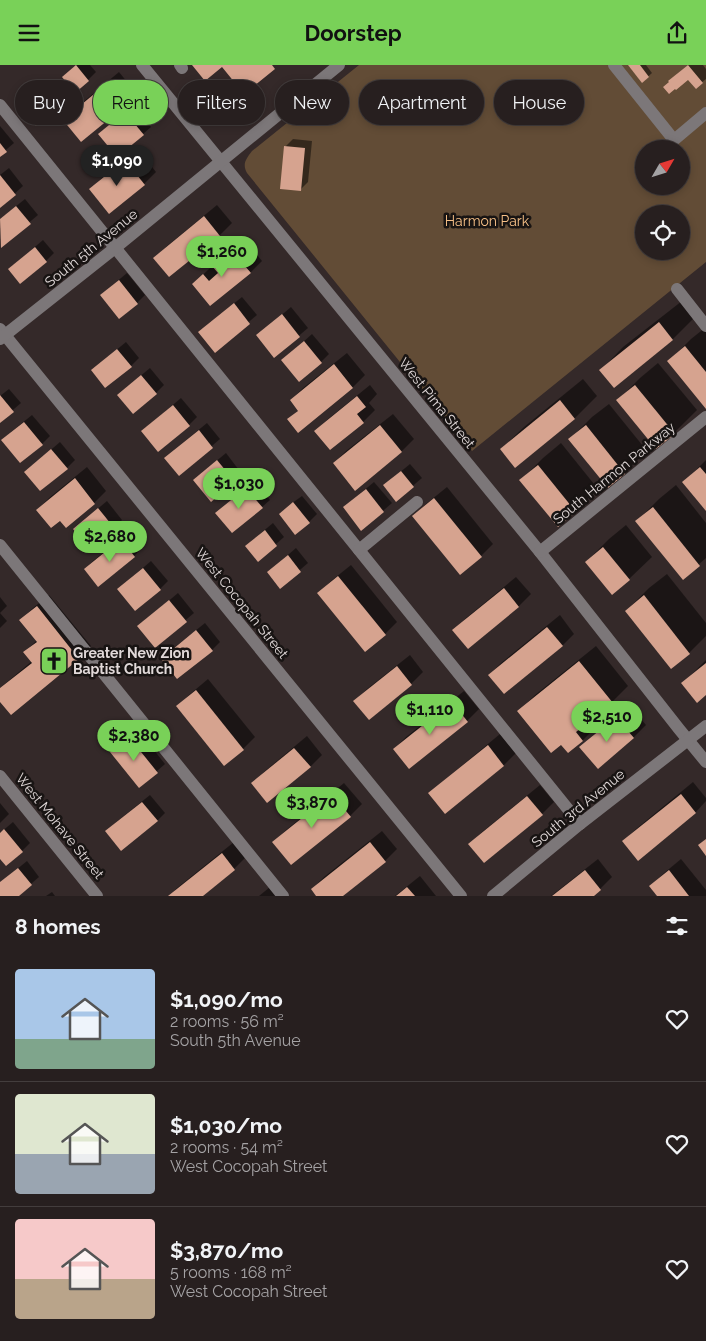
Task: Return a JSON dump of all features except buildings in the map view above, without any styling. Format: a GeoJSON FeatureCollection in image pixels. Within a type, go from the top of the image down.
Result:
{"type":"FeatureCollection","features":[{"type":"Feature","properties":{"kind":"street","name":"West Pima Street"},"geometry":{"type":"LineString","coordinates":[[142,65],[540,552],[706,762]]}},
{"type":"Feature","properties":{"kind":"street","name":"South 5th Avenue"},"geometry":{"type":"LineString","coordinates":[[2,335],[115,248],[339,65]]}},
{"type":"Feature","properties":{"kind":"street"},"geometry":{"type":"LineString","coordinates":[[614,65],[674,140],[706,113]]}},
{"type":"Feature","properties":{"kind":"street"},"geometry":{"type":"LineString","coordinates":[[0,105],[580,824]]}},
{"type":"Feature","properties":{"kind":"street"},"geometry":{"type":"LineString","coordinates":[[677,289],[706,326]]}},
{"type":"Feature","properties":{"kind":"street","name":"West Cocopah Street"},"geometry":{"type":"LineString","coordinates":[[2,335],[461,896]]}},
{"type":"Feature","properties":{"kind":"street","name":"South Harmon Parkway"},"geometry":{"type":"LineString","coordinates":[[540,552],[706,417]]}},
{"type":"Feature","properties":{"kind":"street"},"geometry":{"type":"LineString","coordinates":[[358,550],[417,502]]}},
{"type":"Feature","properties":{"kind":"street"},"geometry":{"type":"LineString","coordinates":[[0,545],[283,896]]}},
{"type":"Feature","properties":{"kind":"street","name":"South 3rd Avenue"},"geometry":{"type":"LineString","coordinates":[[492,896],[580,824],[706,726]]}},
{"type":"Feature","properties":{"kind":"street","name":"West Mohave Street"},"geometry":{"type":"LineString","coordinates":[[0,776],[97,896]]}},
{"type":"Feature","properties":{"kind":"green space","name":"Harmon Park"},"geometry":{"type":"Polygon","coordinates":[[[359,65],[706,65],[706,262],[472,451],[247,173],[245,162],[252,151],[284,125],[349,125],[349,80],[340,80],[359,65]]]}},
{"type":"Feature","properties":{"kind":"place","name":"Greater New Zion Baptist Church"},"geometry":{"type":"Point","coordinates":[54,661]}}]}
